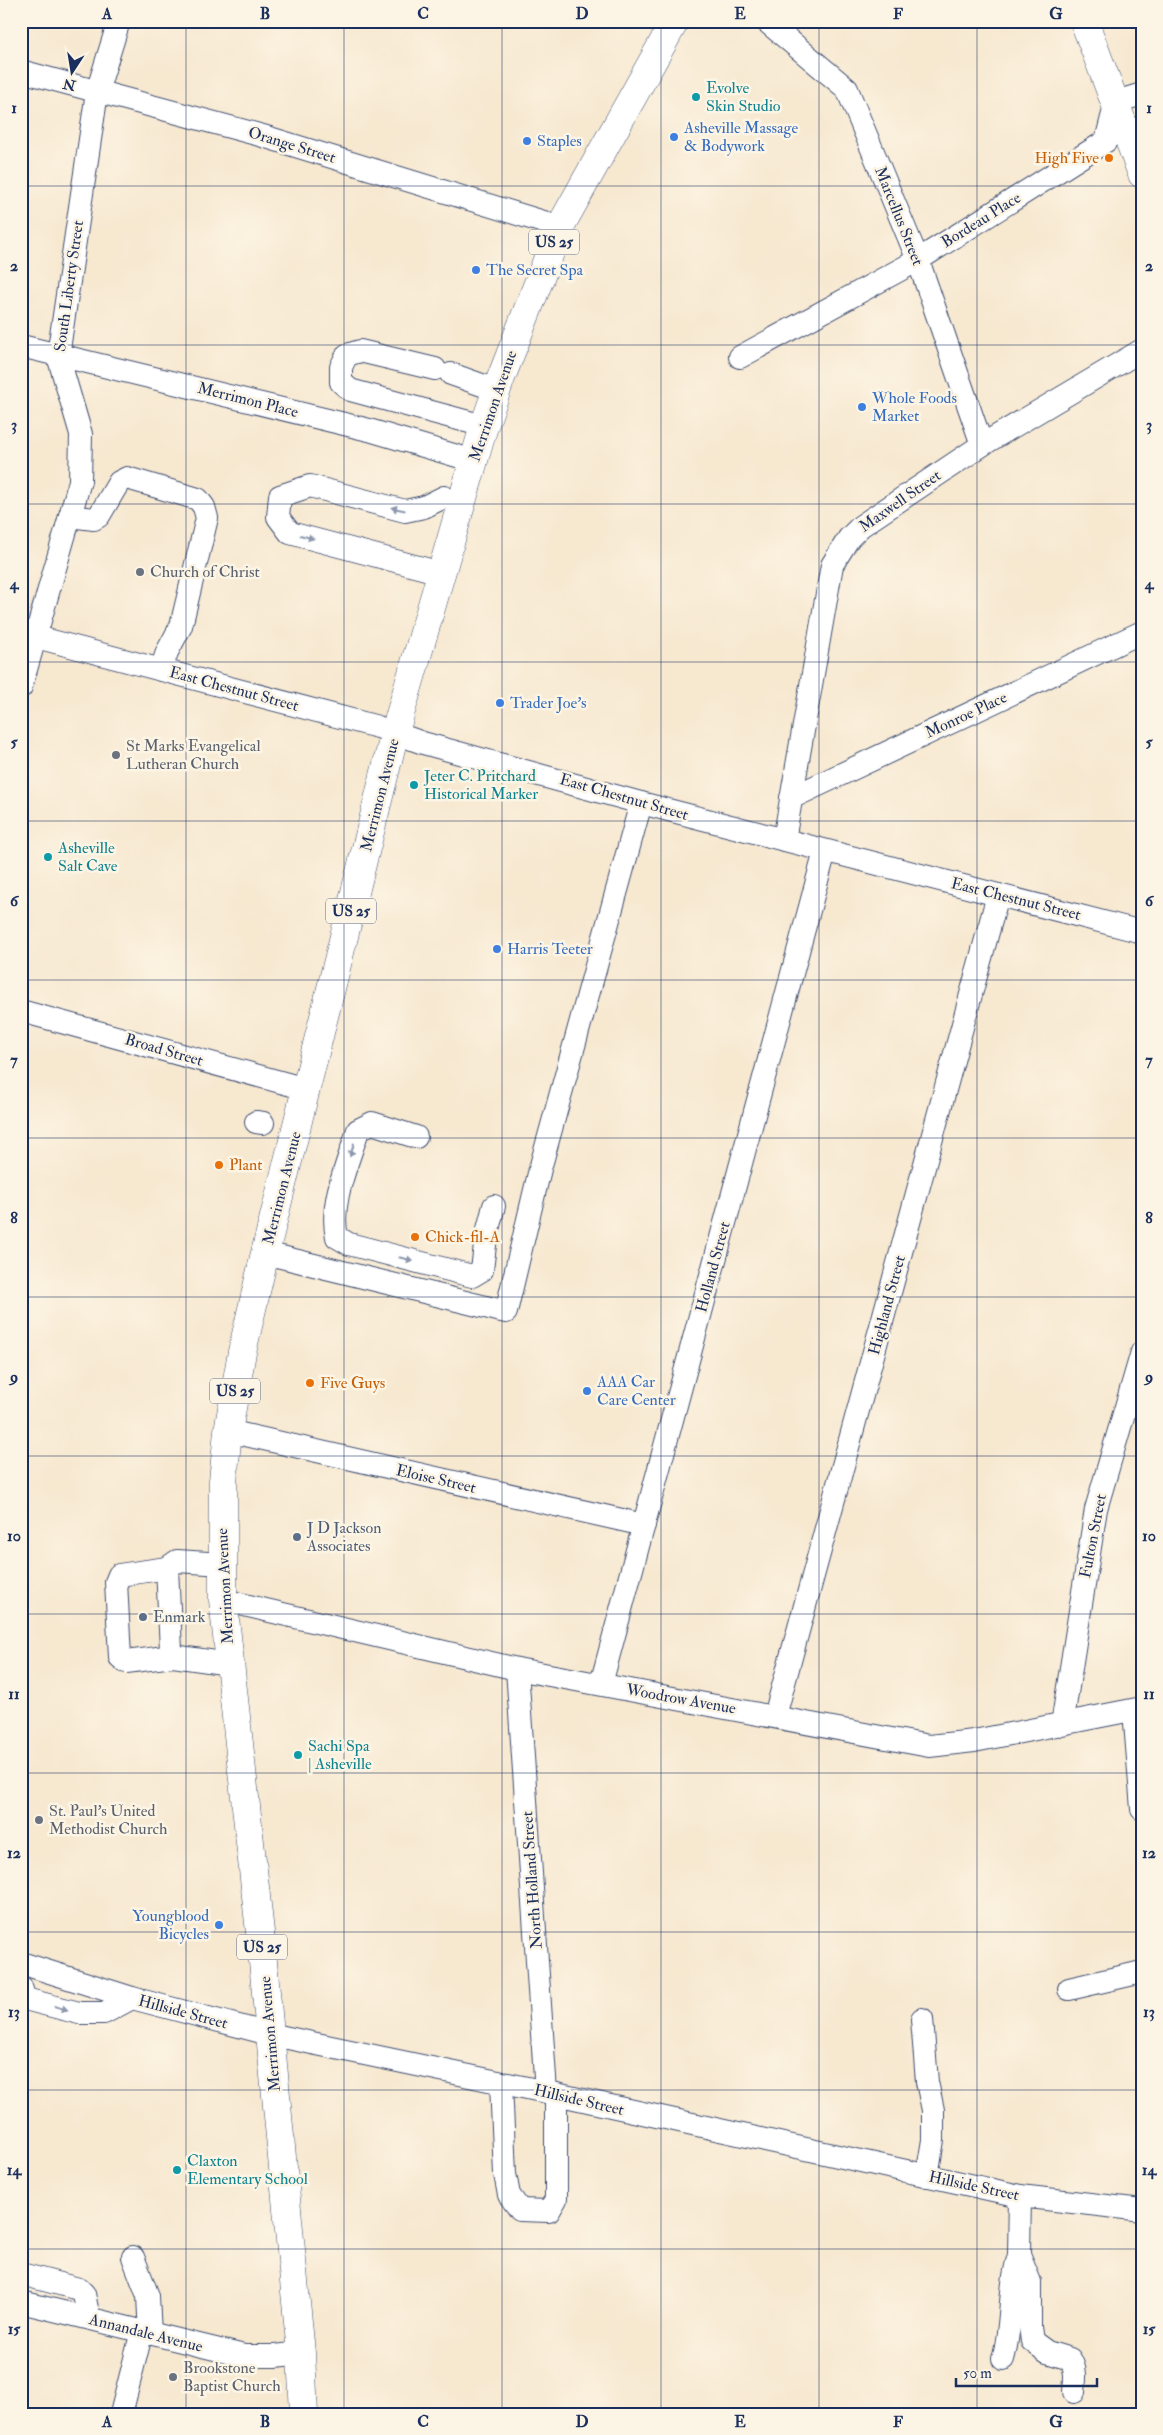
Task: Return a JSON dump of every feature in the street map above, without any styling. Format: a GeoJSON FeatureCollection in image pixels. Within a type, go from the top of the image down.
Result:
{"type":"FeatureCollection","features":[{"type":"Feature","properties":{"kind":"main road","name":"Merrimon Avenue"},"geometry":{"type":"LineString","coordinates":[[304,2414],[301,2352],[223,1600],[222,1489],[228,1431],[242,1352],[265,1253],[395,732],[484,426],[496,390],[560,227],[675,21]]}},
{"type":"Feature","properties":{"kind":"main road"},"geometry":{"type":"LineString","coordinates":[[1084,21],[1142,174]]}},
{"type":"Feature","properties":{"kind":"street","name":"South Liberty Street"},"geometry":{"type":"LineString","coordinates":[[21,687],[29,635],[70,516],[80,481],[81,434],[58,356],[97,92],[119,21]]}},
{"type":"Feature","properties":{"kind":"street","name":"Marcellus Street"},"geometry":{"type":"LineString","coordinates":[[766,21],[847,89],[918,260],[982,445]]}},
{"type":"Feature","properties":{"kind":"street","name":"Orange Street"},"geometry":{"type":"LineString","coordinates":[[21,71],[263,136],[560,227]]}},
{"type":"Feature","properties":{"kind":"street"},"geometry":{"type":"LineString","coordinates":[[1116,102],[1142,94]]}},
{"type":"Feature","properties":{"kind":"street","name":"Bordeau Place"},"geometry":{"type":"LineString","coordinates":[[740,357],[918,260],[1106,142],[1116,102]]}},
{"type":"Feature","properties":{"kind":"street","name":"Merrimon Place"},"geometry":{"type":"LineString","coordinates":[[21,346],[350,425],[474,461]]}},
{"type":"Feature","properties":{"kind":"street","name":"Maxwell Street"},"geometry":{"type":"LineString","coordinates":[[784,840],[832,566],[848,538],[861,526],[982,445],[1142,350]]}},
{"type":"Feature","properties":{"kind":"street"},"geometry":{"type":"LineString","coordinates":[[484,426],[350,390],[340,382],[341,367],[347,355],[360,351],[443,372],[496,390]]}},
{"type":"Feature","properties":{"kind":"street"},"geometry":{"type":"LineString","coordinates":[[70,516],[94,519],[99,516],[119,482],[127,478],[198,499],[204,507],[207,518],[181,626],[167,652],[161,670]]}},
{"type":"Feature","properties":{"kind":"street"},"geometry":{"type":"LineString","coordinates":[[441,573],[290,533],[278,517],[280,496],[310,486],[405,511],[424,506],[444,497]]}},
{"type":"Feature","properties":{"kind":"street","name":"Monroe Place"},"geometry":{"type":"LineString","coordinates":[[791,798],[1142,632]]}},
{"type":"Feature","properties":{"kind":"street","name":"East Chestnut Street"},"geometry":{"type":"LineString","coordinates":[[29,635],[395,732],[424,743],[642,803],[1142,932]]}},
{"type":"Feature","properties":{"kind":"street"},"geometry":{"type":"LineString","coordinates":[[265,1253],[506,1312],[540,1169],[642,803]]}},
{"type":"Feature","properties":{"kind":"street","name":"Holland Street"},"geometry":{"type":"LineString","coordinates":[[601,1684],[825,851]]}},
{"type":"Feature","properties":{"kind":"street","name":"Highland Street"},"geometry":{"type":"LineString","coordinates":[[775,1716],[998,895]]}},
{"type":"Feature","properties":{"kind":"street","name":"Broad Street"},"geometry":{"type":"LineString","coordinates":[[21,1010],[306,1089]]}},
{"type":"Feature","properties":{"kind":"street"},"geometry":{"type":"LineString","coordinates":[[416,1136],[372,1123],[358,1130],[338,1200],[334,1222],[337,1237],[348,1244],[472,1276],[482,1270],[486,1238],[494,1206]]}},
{"type":"Feature","properties":{"kind":"street","name":"Fulton Street"},"geometry":{"type":"LineString","coordinates":[[1062,1725],[1096,1509],[1142,1352]]}},
{"type":"Feature","properties":{"kind":"street","name":"Eloise Street"},"geometry":{"type":"LineString","coordinates":[[228,1431],[644,1525]]}},
{"type":"Feature","properties":{"kind":"street"},"geometry":{"type":"LineString","coordinates":[[222,1564],[177,1561],[167,1568],[119,1576],[116,1582],[120,1657],[126,1662],[173,1656],[230,1664]]}},
{"type":"Feature","properties":{"kind":"street"},"geometry":{"type":"LineString","coordinates":[[167,1568],[173,1656]]}},
{"type":"Feature","properties":{"kind":"street","name":"Woodrow Avenue"},"geometry":{"type":"LineString","coordinates":[[223,1600],[517,1669],[929,1746],[974,1741],[1138,1709]]}},
{"type":"Feature","properties":{"kind":"street","name":"North Holland Street"},"geometry":{"type":"LineString","coordinates":[[501,2082],[505,2174],[509,2195],[520,2210],[549,2211],[556,2199],[551,2093],[517,1669]]}},
{"type":"Feature","properties":{"kind":"street"},"geometry":{"type":"LineString","coordinates":[[1138,1709],[1142,1809]]}},
{"type":"Feature","properties":{"kind":"street"},"geometry":{"type":"LineString","coordinates":[[21,1963],[21,1975]]}},
{"type":"Feature","properties":{"kind":"street","name":"Hillside Street"},"geometry":{"type":"LineString","coordinates":[[21,1963],[132,1998],[269,2034],[501,2082],[1020,2196],[1142,2210]]}},
{"type":"Feature","properties":{"kind":"street"},"geometry":{"type":"LineString","coordinates":[[1069,1989],[1142,1972]]}},
{"type":"Feature","properties":{"kind":"street"},"geometry":{"type":"LineString","coordinates":[[21,1988],[25,1999],[79,2013],[104,2013],[132,1998]]}},
{"type":"Feature","properties":{"kind":"street"},"geometry":{"type":"LineString","coordinates":[[922,2020],[926,2082],[932,2110],[933,2140],[927,2176]]}},
{"type":"Feature","properties":{"kind":"street"},"geometry":{"type":"LineString","coordinates":[[1003,2359],[1009,2337],[1014,2272],[1019,2256],[1020,2196]]}},
{"type":"Feature","properties":{"kind":"street"},"geometry":{"type":"LineString","coordinates":[[1019,2256],[1030,2282],[1030,2327],[1032,2341],[1047,2352],[1070,2359],[1076,2376],[1074,2392]]}},
{"type":"Feature","properties":{"kind":"street"},"geometry":{"type":"LineString","coordinates":[[121,2414],[146,2332],[148,2296],[133,2258]]}},
{"type":"Feature","properties":{"kind":"street"},"geometry":{"type":"LineString","coordinates":[[21,2274],[79,2289],[84,2294],[89,2318]]}},
{"type":"Feature","properties":{"kind":"street","name":"Annandale Avenue"},"geometry":{"type":"LineString","coordinates":[[21,2302],[244,2356],[275,2356],[301,2352]]}},
{"type":"Feature","properties":{"kind":"place","name":"Evolve Skin Studio"},"geometry":{"type":"Point","coordinates":[696,97]}},
{"type":"Feature","properties":{"kind":"place","name":"Asheville Massage & Bodywork"},"geometry":{"type":"Point","coordinates":[674,137]}},
{"type":"Feature","properties":{"kind":"place","name":"Staples"},"geometry":{"type":"Point","coordinates":[527,141]}},
{"type":"Feature","properties":{"kind":"place","name":"High Five"},"geometry":{"type":"Point","coordinates":[1109,158]}},
{"type":"Feature","properties":{"kind":"place","name":"The Secret Spa"},"geometry":{"type":"Point","coordinates":[476,270]}},
{"type":"Feature","properties":{"kind":"place","name":"Whole Foods Market"},"geometry":{"type":"Point","coordinates":[862,407]}},
{"type":"Feature","properties":{"kind":"place","name":"Church of Christ"},"geometry":{"type":"Point","coordinates":[140,572]}},
{"type":"Feature","properties":{"kind":"place","name":"Trader Joe's"},"geometry":{"type":"Point","coordinates":[500,703]}},
{"type":"Feature","properties":{"kind":"place","name":"St Marks Evangelical Lutheran Church"},"geometry":{"type":"Point","coordinates":[116,755]}},
{"type":"Feature","properties":{"kind":"place","name":"Jeter C. Pritchard Historical Marker"},"geometry":{"type":"Point","coordinates":[414,785]}},
{"type":"Feature","properties":{"kind":"place","name":"Asheville Salt Cave"},"geometry":{"type":"Point","coordinates":[48,857]}},
{"type":"Feature","properties":{"kind":"place","name":"Harris Teeter"},"geometry":{"type":"Point","coordinates":[497,949]}},
{"type":"Feature","properties":{"kind":"place","name":"Plant"},"geometry":{"type":"Point","coordinates":[219,1165]}},
{"type":"Feature","properties":{"kind":"place","name":"Chick-fil-A"},"geometry":{"type":"Point","coordinates":[415,1237]}},
{"type":"Feature","properties":{"kind":"place","name":"Five Guys"},"geometry":{"type":"Point","coordinates":[310,1383]}},
{"type":"Feature","properties":{"kind":"place","name":"AAA Car Care Center"},"geometry":{"type":"Point","coordinates":[587,1391]}},
{"type":"Feature","properties":{"kind":"place","name":"J D Jackson Associates"},"geometry":{"type":"Point","coordinates":[297,1537]}},
{"type":"Feature","properties":{"kind":"place","name":"Enmark"},"geometry":{"type":"Point","coordinates":[143,1617]}},
{"type":"Feature","properties":{"kind":"place","name":"Sachi Spa | Asheville"},"geometry":{"type":"Point","coordinates":[298,1755]}},
{"type":"Feature","properties":{"kind":"place","name":"St. Paul's United Methodist Church"},"geometry":{"type":"Point","coordinates":[39,1820]}},
{"type":"Feature","properties":{"kind":"place","name":"Youngblood Bicycles"},"geometry":{"type":"Point","coordinates":[219,1925]}},
{"type":"Feature","properties":{"kind":"place","name":"Claxton Elementary School"},"geometry":{"type":"Point","coordinates":[177,2170]}},
{"type":"Feature","properties":{"kind":"place","name":"Brookstone Baptist Church"},"geometry":{"type":"Point","coordinates":[173,2377]}}]}
